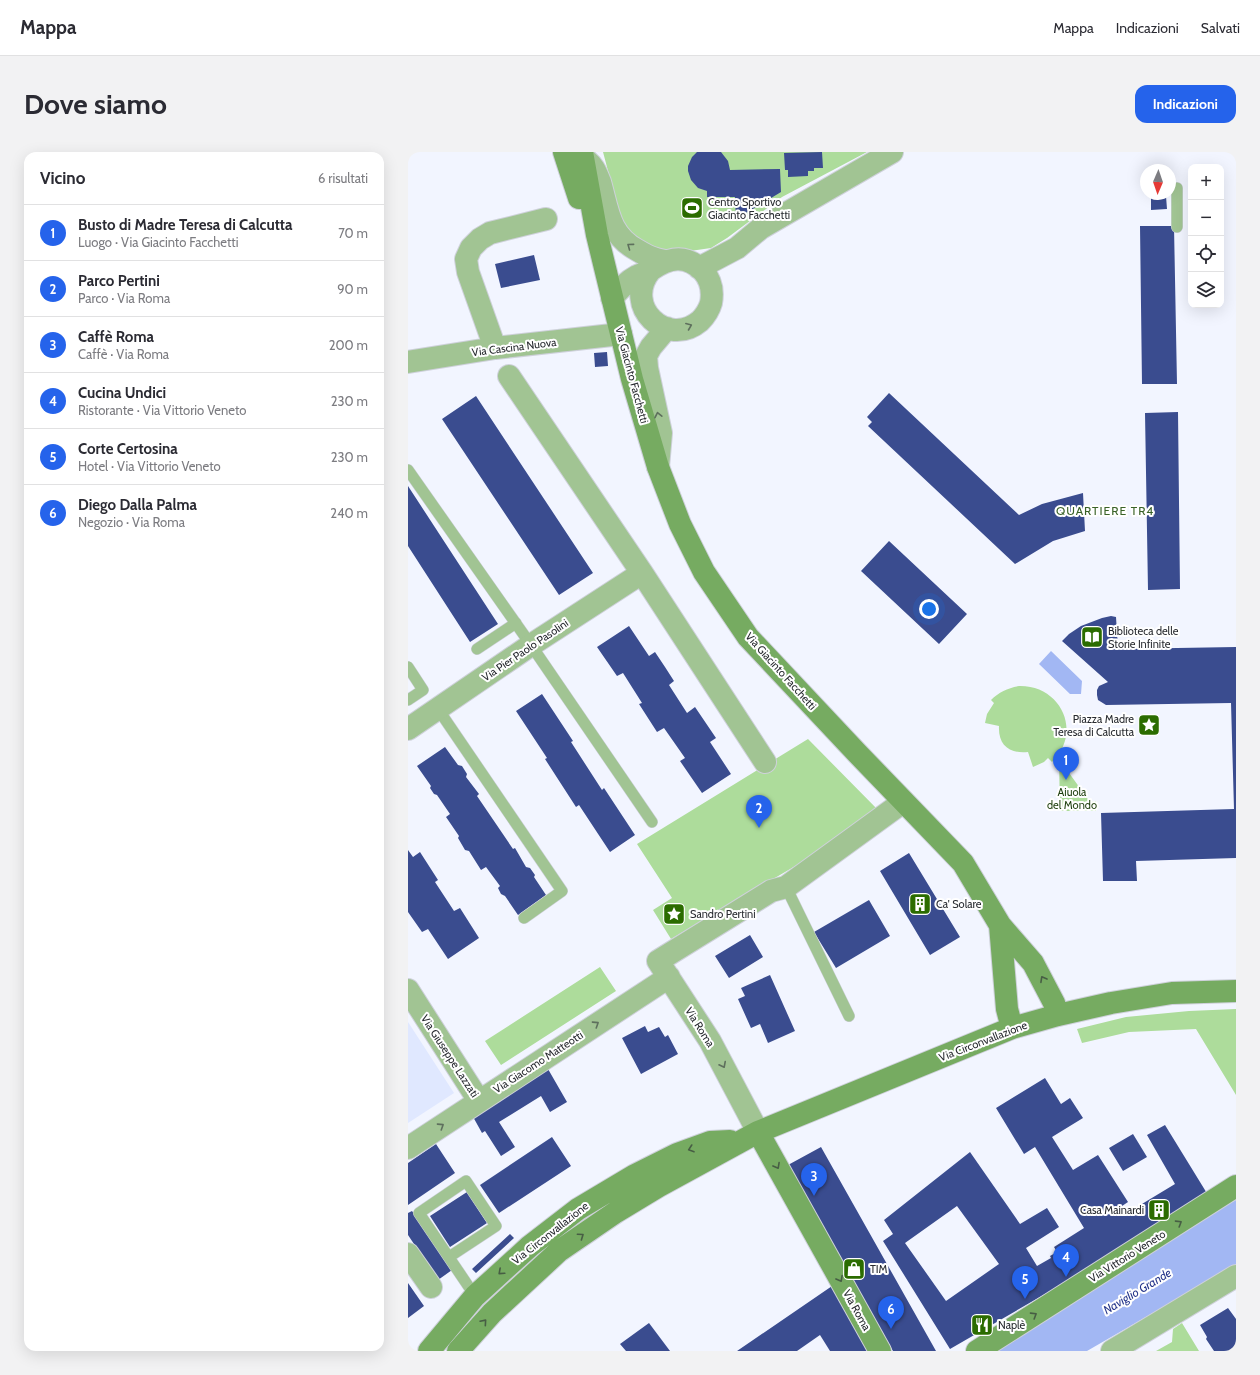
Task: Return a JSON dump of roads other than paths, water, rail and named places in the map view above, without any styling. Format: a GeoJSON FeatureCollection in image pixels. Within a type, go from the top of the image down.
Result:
{"type":"FeatureCollection","features":[{"type":"Feature","properties":{"kind":"main road","name":"Via Giacinto Facchetti"},"geometry":{"type":"LineString","coordinates":[[577,154],[632,379],[658,467],[680,524],[704,572],[748,637],[903,802],[962,862],[1000,925],[1033,963],[1054,1003],[1058,1015]]}},
{"type":"Feature","properties":{"kind":"main road","name":"Via Giacinto Facchetti"},"geometry":{"type":"LineString","coordinates":[[1000,925],[1007,1009],[1012,1028]]}},
{"type":"Feature","properties":{"kind":"main road","name":"Via Circonvallazione"},"geometry":{"type":"LineString","coordinates":[[458,1351],[492,1312],[559,1251],[622,1208],[750,1136],[1012,1028],[1058,1015],[1112,1003],[1172,994],[1236,991]]}},
{"type":"Feature","properties":{"kind":"main road","name":"Via Circonvallazione"},"geometry":{"type":"LineString","coordinates":[[429,1351],[475,1296],[530,1246],[578,1209],[634,1175],[677,1154],[710,1142],[750,1136]]}},
{"type":"Feature","properties":{"kind":"main road","name":"Via Roma"},"geometry":{"type":"LineString","coordinates":[[750,1136],[880,1351]]}},
{"type":"Feature","properties":{"kind":"main road","name":"Via Vittorio Veneto"},"geometry":{"type":"LineString","coordinates":[[977,1351],[1236,1186]]}},
{"type":"Feature","properties":{"kind":"street"},"geometry":{"type":"LineString","coordinates":[[699,268],[737,248],[761,228],[892,152]]}},
{"type":"Feature","properties":{"kind":"street"},"geometry":{"type":"LineString","coordinates":[[577,154],[590,162],[596,172],[608,215],[622,240],[632,248],[652,259],[658,266]]}},
{"type":"Feature","properties":{"kind":"street"},"geometry":{"type":"LineString","coordinates":[[495,348],[468,272],[466,259],[471,248],[480,239],[490,233],[546,219]]}},
{"type":"Feature","properties":{"kind":"street"},"geometry":{"type":"LineString","coordinates":[[711,290],[722,268],[737,248]]}},
{"type":"Feature","properties":{"kind":"street"},"geometry":{"type":"LineString","coordinates":[[674,259],[683,260],[699,268],[705,274],[709,282],[711,290],[710,305],[698,322],[685,329],[675,330],[630,318],[614,305],[625,284],[638,275],[674,259]]}},
{"type":"Feature","properties":{"kind":"street"},"geometry":{"type":"LineString","coordinates":[[658,266],[647,275],[642,286],[641,298],[644,310],[661,326]]}},
{"type":"Feature","properties":{"kind":"street"},"geometry":{"type":"LineString","coordinates":[[658,467],[661,433],[647,368],[646,356],[661,326]]}},
{"type":"Feature","properties":{"kind":"street","name":"Via Cascina Nuova"},"geometry":{"type":"LineString","coordinates":[[408,362],[495,348],[621,334]]}},
{"type":"Feature","properties":{"kind":"street"},"geometry":{"type":"LineString","coordinates":[[509,376],[642,573],[766,762]]}},
{"type":"Feature","properties":{"kind":"street","name":"Via Pier Paolo Pasolini"},"geometry":{"type":"LineString","coordinates":[[408,729],[531,645],[642,573]]}},
{"type":"Feature","properties":{"kind":"street"},"geometry":{"type":"LineString","coordinates":[[664,969],[772,891],[786,887],[903,802]]}},
{"type":"Feature","properties":{"kind":"street","name":"Via Giacomo Matteotti"},"geometry":{"type":"LineString","coordinates":[[408,1148],[479,1101],[664,969]]}},
{"type":"Feature","properties":{"kind":"street","name":"Via Roma"},"geometry":{"type":"LineString","coordinates":[[664,969],[710,1041],[750,1136]]}},
{"type":"Feature","properties":{"kind":"street","name":"Via Giuseppe Lazzati"},"geometry":{"type":"LineString","coordinates":[[408,990],[479,1101]]}},
{"type":"Feature","properties":{"kind":"street"},"geometry":{"type":"LineString","coordinates":[[408,1254],[431,1286]]}},
{"type":"Feature","properties":{"kind":"street"},"geometry":{"type":"LineString","coordinates":[[1112,1351],[1236,1276]]}},
{"type":"Feature","properties":{"kind":"lane"},"geometry":{"type":"LineString","coordinates":[[1177,188],[1177,227]]}},
{"type":"Feature","properties":{"kind":"lane"},"geometry":{"type":"LineString","coordinates":[[408,470],[516,623],[652,822]]}},
{"type":"Feature","properties":{"kind":"lane"},"geometry":{"type":"LineString","coordinates":[[477,649],[516,623]]}},
{"type":"Feature","properties":{"kind":"lane"},"geometry":{"type":"LineString","coordinates":[[408,667],[423,690],[408,700]]}},
{"type":"Feature","properties":{"kind":"lane"},"geometry":{"type":"LineString","coordinates":[[438,709],[562,891],[524,918]]}},
{"type":"Feature","properties":{"kind":"lane"},"geometry":{"type":"LineString","coordinates":[[786,887],[849,1016]]}},
{"type":"Feature","properties":{"kind":"lane"},"geometry":{"type":"LineString","coordinates":[[449,1257],[496,1226],[466,1181],[419,1213],[475,1296]]}},
{"type":"Feature","properties":{"kind":"water"},"geometry":{"type":"Polygon","coordinates":[[[1051,651],[1082,681],[1081,694],[1070,694],[1039,664],[1051,651]]]}},
{"type":"Feature","properties":{"kind":"water","name":"Naviglio Grande"},"geometry":{"type":"Polygon","coordinates":[[[1236,1200],[1236,1265],[1087,1351],[996,1351],[1215,1211],[1236,1200]]]}},
{"type":"Feature","properties":{"kind":"place","name":"Centro Sportivo Giacinto Facchetti"},"geometry":{"type":"Point","coordinates":[692,208]}},
{"type":"Feature","properties":{"kind":"place","name":"Biblioteca delle Storie Infinite"},"geometry":{"type":"Point","coordinates":[1092,637]}},
{"type":"Feature","properties":{"kind":"place","name":"Piazza Madre Teresa di Calcutta"},"geometry":{"type":"Point","coordinates":[1149,725]}},
{"type":"Feature","properties":{"kind":"place","name":"Busto di Madre Teresa di Calcutta"},"geometry":{"type":"Point","coordinates":[1066,780]}},
{"type":"Feature","properties":{"kind":"place","name":"Parco Pertini"},"geometry":{"type":"Point","coordinates":[759,828]}},
{"type":"Feature","properties":{"kind":"place","name":"Ca' Solare"},"geometry":{"type":"Point","coordinates":[920,904]}},
{"type":"Feature","properties":{"kind":"place","name":"Sandro Pertini"},"geometry":{"type":"Point","coordinates":[674,914]}},
{"type":"Feature","properties":{"kind":"place","name":"Caffè Roma"},"geometry":{"type":"Point","coordinates":[814,1196]}},
{"type":"Feature","properties":{"kind":"place","name":"Casa Mainardi"},"geometry":{"type":"Point","coordinates":[1159,1210]}},
{"type":"Feature","properties":{"kind":"place","name":"TIM"},"geometry":{"type":"Point","coordinates":[854,1269]}},
{"type":"Feature","properties":{"kind":"place","name":"Cucina Undici"},"geometry":{"type":"Point","coordinates":[1066,1277]}},
{"type":"Feature","properties":{"kind":"place","name":"Corte Certosina"},"geometry":{"type":"Point","coordinates":[1025,1299]}},
{"type":"Feature","properties":{"kind":"place","name":"Naplè"},"geometry":{"type":"Point","coordinates":[982,1325]}},
{"type":"Feature","properties":{"kind":"place","name":"Diego Dalla Palma"},"geometry":{"type":"Point","coordinates":[891,1329]}},
{"type":"Feature","properties":{"kind":"district","name":"QUARTIERE TR4"},"geometry":{"type":"Point","coordinates":[1105,510]}},
{"type":"Feature","properties":{"kind":"park label","name":"Aiuola del Mondo"},"geometry":{"type":"Point","coordinates":[1072,798]}}]}
